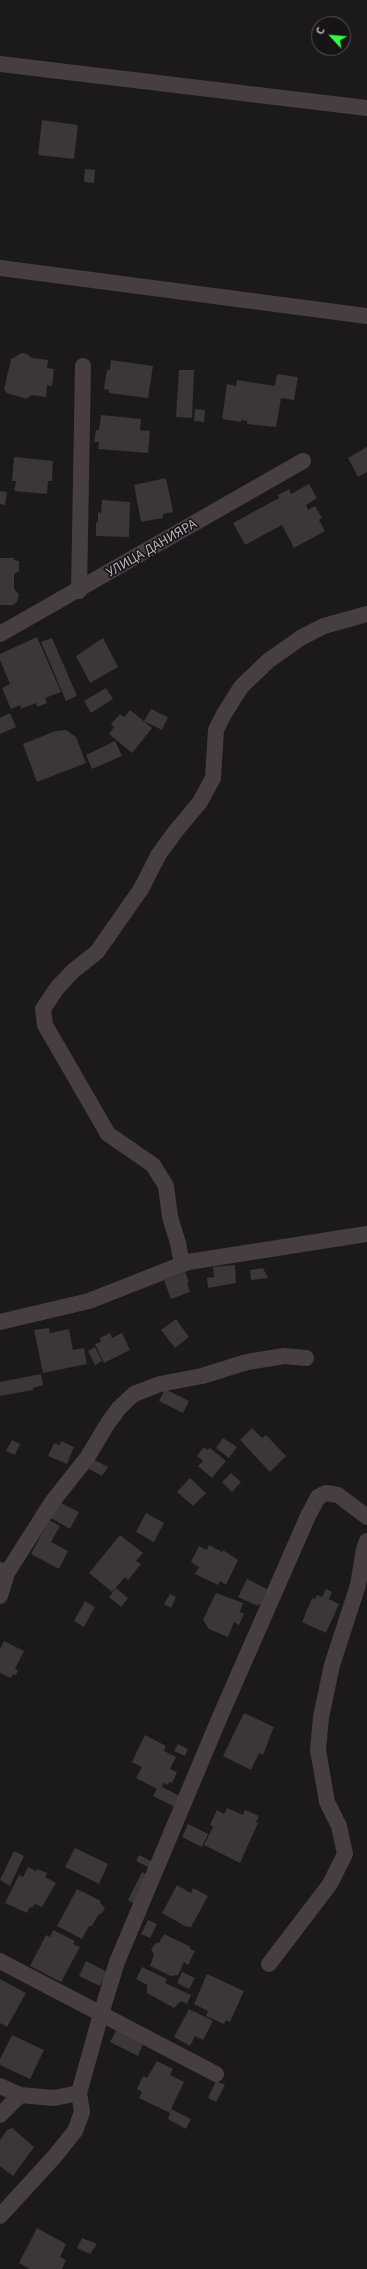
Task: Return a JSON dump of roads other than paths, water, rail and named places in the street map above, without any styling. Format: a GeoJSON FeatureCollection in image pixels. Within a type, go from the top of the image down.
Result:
{"type":"FeatureCollection","features":[{"type":"Feature","properties":{"kind":"street"},"geometry":{"type":"LineString","coordinates":[[0,64],[367,108]]}},
{"type":"Feature","properties":{"kind":"street"},"geometry":{"type":"LineString","coordinates":[[0,268],[367,316]]}},
{"type":"Feature","properties":{"kind":"street"},"geometry":{"type":"LineString","coordinates":[[79,591],[83,366]]}},
{"type":"Feature","properties":{"kind":"street","name":"УЛИЦА ДАНИЯРА"},"geometry":{"type":"LineString","coordinates":[[0,634],[79,591],[303,461]]}},
{"type":"Feature","properties":{"kind":"street"},"geometry":{"type":"LineString","coordinates":[[182,1264],[178,1243],[170,1217],[166,1186],[153,1165],[108,1134],[45,1025],[43,1009],[57,988],[97,952],[140,889],[175,832],[200,802],[213,778],[216,730],[241,688],[268,661],[302,636],[324,626],[367,614]]}},
{"type":"Feature","properties":{"kind":"street"},"geometry":{"type":"LineString","coordinates":[[0,1322],[89,1301],[182,1264],[367,1234]]}},
{"type":"Feature","properties":{"kind":"street"},"geometry":{"type":"LineString","coordinates":[[0,1596],[4,1572],[52,1502],[87,1458],[108,1423],[119,1408],[134,1394],[160,1384],[202,1376],[247,1362],[284,1356],[306,1358]]}},
{"type":"Feature","properties":{"kind":"street"},"geometry":{"type":"LineString","coordinates":[[0,2216],[55,2156],[75,2130],[82,2112],[79,2092],[101,2014],[118,1962],[308,1516],[318,1497],[326,1493],[338,1495],[367,1517]]}},
{"type":"Feature","properties":{"kind":"street"},"geometry":{"type":"LineString","coordinates":[[269,1964],[330,1884],[345,1854],[340,1826],[327,1802],[318,1750],[322,1717],[332,1665],[358,1585],[364,1548],[367,1541]]}},
{"type":"Feature","properties":{"kind":"street"},"geometry":{"type":"LineString","coordinates":[[0,1961],[90,2006],[101,2014],[216,2074]]}},
{"type":"Feature","properties":{"kind":"street"},"geometry":{"type":"LineString","coordinates":[[0,2086],[20,2095],[54,2098],[79,2092]]}},
{"type":"Feature","properties":{"kind":"street"},"geometry":{"type":"LineString","coordinates":[[0,2115],[20,2095]]}}]}
